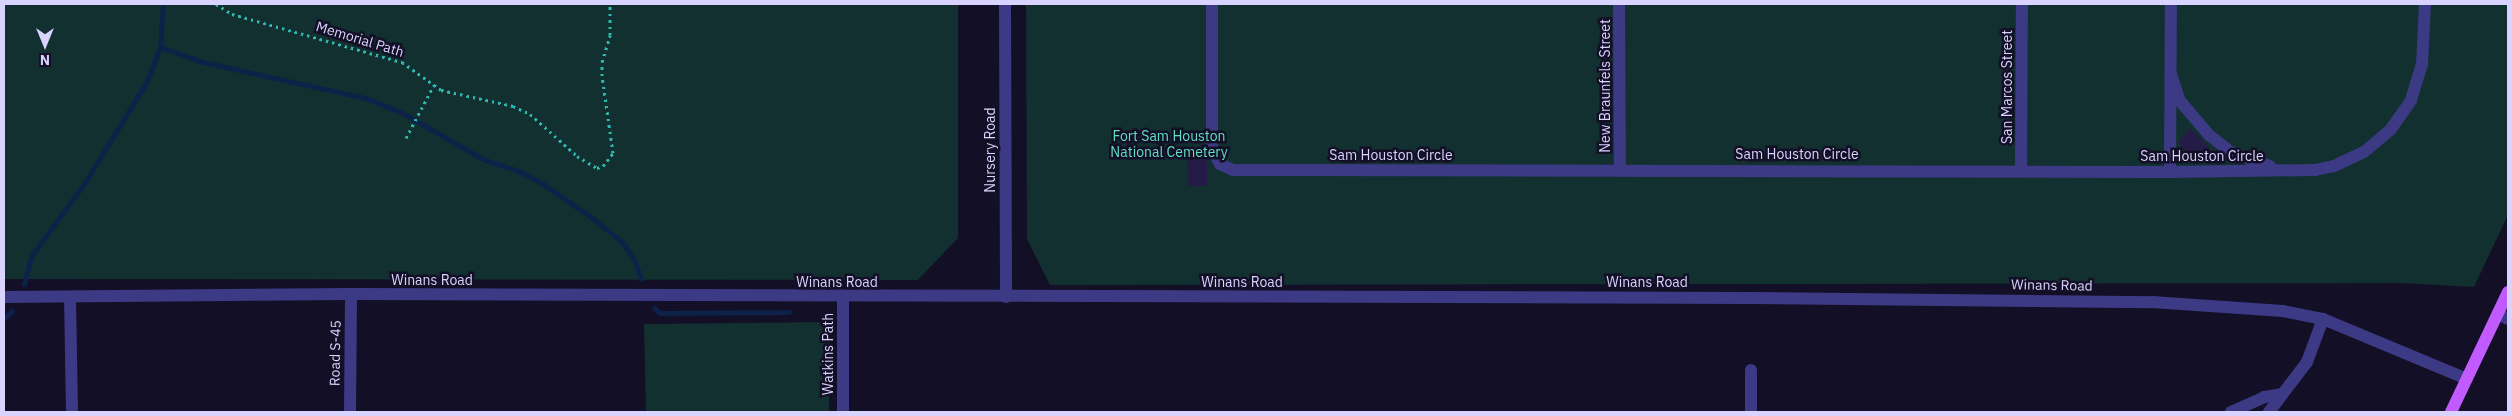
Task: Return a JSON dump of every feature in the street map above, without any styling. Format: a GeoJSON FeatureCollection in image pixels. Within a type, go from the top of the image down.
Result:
{"type":"FeatureCollection","features":[{"type":"Feature","properties":{"kind":"main road"},"geometry":{"type":"LineString","coordinates":[[2451,412],[2467,379],[2503,316],[2508,292]]}},
{"type":"Feature","properties":{"kind":"street","name":"Nursery Road"},"geometry":{"type":"LineString","coordinates":[[1005,4],[1006,297]]}},
{"type":"Feature","properties":{"kind":"street","name":"Sam Houston Circle"},"geometry":{"type":"LineString","coordinates":[[1212,4],[1212,150],[1216,158],[1226,167],[1239,170],[1620,169],[2170,172],[2300,171],[2349,160],[2378,142],[2401,116],[2411,100],[2422,65],[2425,4]]}},
{"type":"Feature","properties":{"kind":"street","name":"New Braunfels Street"},"geometry":{"type":"LineString","coordinates":[[1619,4],[1620,169]]}},
{"type":"Feature","properties":{"kind":"street","name":"San Marcos Street"},"geometry":{"type":"LineString","coordinates":[[2021,170],[2022,4]]}},
{"type":"Feature","properties":{"kind":"street"},"geometry":{"type":"LineString","coordinates":[[2170,172],[2171,4]]}},
{"type":"Feature","properties":{"kind":"street"},"geometry":{"type":"LineString","coordinates":[[2171,74],[2186,110],[2220,145],[2246,160],[2300,171]]}},
{"type":"Feature","properties":{"kind":"street","name":"Winans Road"},"geometry":{"type":"LineString","coordinates":[[4,297],[351,294],[843,297],[1995,299],[2228,306],[2283,311],[2324,319],[2467,379]]}},
{"type":"Feature","properties":{"kind":"street","name":"Road S-45"},"geometry":{"type":"LineString","coordinates":[[350,412],[351,294]]}},
{"type":"Feature","properties":{"kind":"street"},"geometry":{"type":"LineString","coordinates":[[70,297],[72,412]]}},
{"type":"Feature","properties":{"kind":"street","name":"Watkins Path"},"geometry":{"type":"LineString","coordinates":[[843,297],[843,412]]}},
{"type":"Feature","properties":{"kind":"street"},"geometry":{"type":"LineString","coordinates":[[2269,412],[2307,362],[2324,319]]}},
{"type":"Feature","properties":{"kind":"street"},"geometry":{"type":"LineString","coordinates":[[1751,412],[1752,370]]}},
{"type":"Feature","properties":{"kind":"street"},"geometry":{"type":"LineString","coordinates":[[2230,412],[2264,397],[2282,394]]}},
{"type":"Feature","properties":{"kind":"path","name":"Memorial Path"},"geometry":{"type":"LineString","coordinates":[[216,4],[232,14],[402,62],[434,85],[454,94],[513,106],[530,114],[588,164],[597,168],[603,166],[613,153],[602,76],[602,62],[610,35],[610,4]]}},
{"type":"Feature","properties":{"kind":"path"},"geometry":{"type":"LineString","coordinates":[[406,138],[434,85]]}},
{"type":"Feature","properties":{"kind":"green space"},"geometry":{"type":"Polygon","coordinates":[[[4,4],[958,4],[958,238],[918,280],[4,279],[4,4]]]}},
{"type":"Feature","properties":{"kind":"green space","name":"Fort Sam Houston National Cemetery"},"geometry":{"type":"Polygon","coordinates":[[[1026,4],[2508,4],[2508,215],[2474,287],[2402,283],[1050,285],[1027,239],[1026,4]]]}},
{"type":"Feature","properties":{"kind":"green space"},"geometry":{"type":"Polygon","coordinates":[[[829,322],[829,412],[646,412],[644,324],[829,322]]]}},
{"type":"Feature","properties":{"kind":"building"},"geometry":{"type":"Polygon","coordinates":[[[2190,128],[2210,148],[2196,162],[2178,143],[2190,128]]]}},
{"type":"Feature","properties":{"kind":"building"},"geometry":{"type":"Polygon","coordinates":[[[1187,157],[1207,157],[1207,186],[1188,186],[1187,157]]]}},
{"type":"Feature","properties":{"kind":"waterway"},"geometry":{"type":"LineString","coordinates":[[24,284],[32,255],[86,181],[147,81],[160,47],[163,4]]}},
{"type":"Feature","properties":{"kind":"waterway"},"geometry":{"type":"LineString","coordinates":[[160,47],[203,62],[366,98],[399,111],[485,160],[519,171],[543,184],[591,217],[622,242],[634,259],[641,279]]}},
{"type":"Feature","properties":{"kind":"waterway"},"geometry":{"type":"LineString","coordinates":[[654,308],[660,313],[789,312]]}},
{"type":"Feature","properties":{"kind":"waterway"},"geometry":{"type":"LineString","coordinates":[[4,318],[12,311]]}}]}
